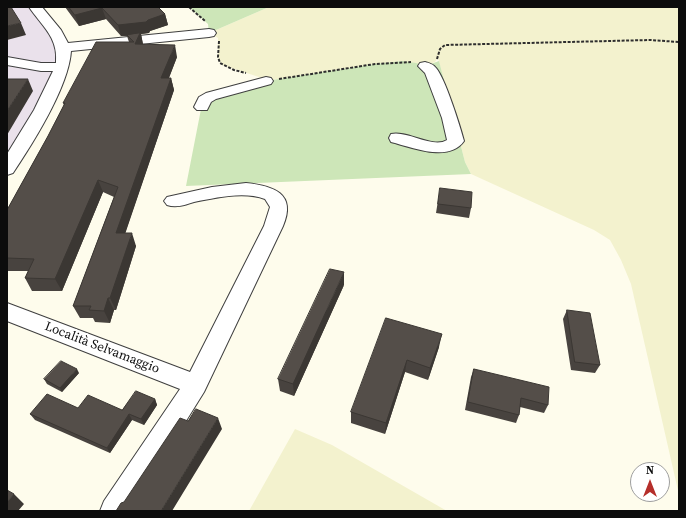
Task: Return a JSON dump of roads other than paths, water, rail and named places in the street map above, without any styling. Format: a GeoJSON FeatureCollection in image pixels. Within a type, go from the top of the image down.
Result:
{"type":"FeatureCollection","features":[{"type":"Feature","properties":{"kind":"street"},"geometry":{"type":"LineString","coordinates":[[7,169],[62,66],[64,59],[63,48],[57,36],[35,7]]}},
{"type":"Feature","properties":{"kind":"street"},"geometry":{"type":"LineString","coordinates":[[63,48],[210,33]]}},
{"type":"Feature","properties":{"kind":"street"},"geometry":{"type":"LineString","coordinates":[[7,61],[41,67],[62,66]]}},
{"type":"Feature","properties":{"kind":"street"},"geometry":{"type":"LineString","coordinates":[[397,138],[438,146],[448,146],[456,141],[450,118],[431,71],[425,66]]}},
{"type":"Feature","properties":{"kind":"street"},"geometry":{"type":"LineString","coordinates":[[202,107],[204,100],[211,96],[266,81]]}},
{"type":"Feature","properties":{"kind":"street"},"geometry":{"type":"LineString","coordinates":[[114,511],[196,385],[268,238],[278,214],[279,206],[278,202],[270,195],[252,190],[227,190],[173,201]]}},
{"type":"Feature","properties":{"kind":"street","name":"Località Selvamaggio"},"geometry":{"type":"LineString","coordinates":[[7,312],[196,385]]}}]}
